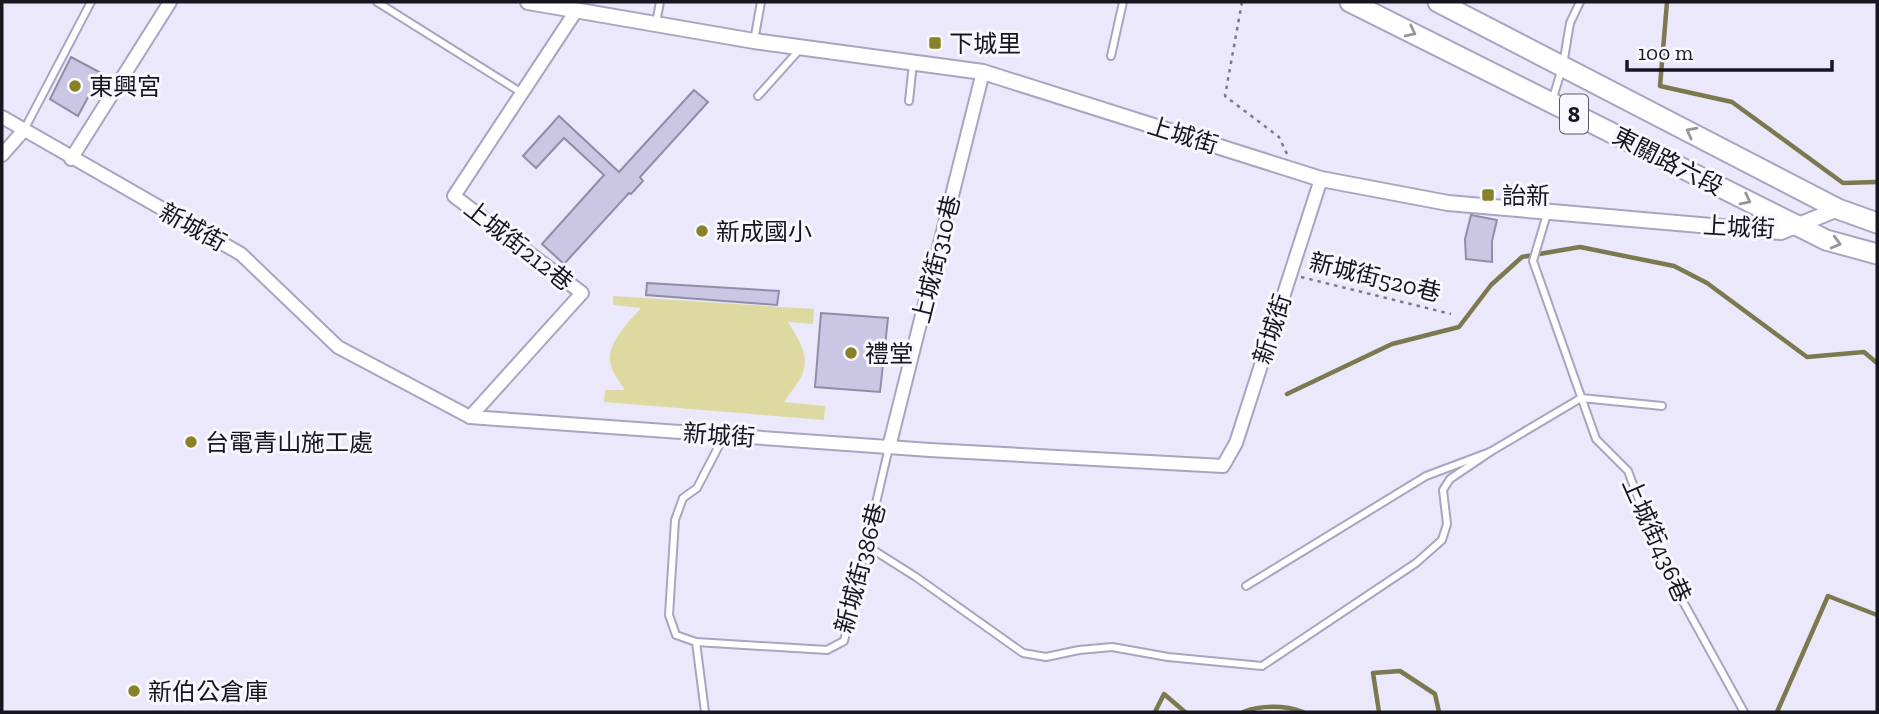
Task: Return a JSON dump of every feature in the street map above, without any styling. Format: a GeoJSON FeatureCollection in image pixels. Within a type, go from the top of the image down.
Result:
{"type":"FeatureCollection","features":[{"type":"Feature","properties":{"kind":"main road","name":"東關路六段"},"geometry":{"type":"LineString","coordinates":[[1350,2],[1373,7],[1552,103],[1826,240],[1877,254]]}},
{"type":"Feature","properties":{"kind":"main road","name":"東關路六段"},"geometry":{"type":"LineString","coordinates":[[1438,2],[1838,209],[1877,223]]}},
{"type":"Feature","properties":{"kind":"street"},"geometry":{"type":"LineString","coordinates":[[71,159],[170,2]]}},
{"type":"Feature","properties":{"kind":"street","name":"上城街"},"geometry":{"type":"LineString","coordinates":[[527,2],[754,41],[983,72],[1321,179],[1448,203],[1781,232],[1838,209]]}},
{"type":"Feature","properties":{"kind":"street","name":"上城街212巷"},"geometry":{"type":"LineString","coordinates":[[470,417],[582,293],[454,195],[576,11]]}},
{"type":"Feature","properties":{"kind":"street","name":"上城街310巷"},"geometry":{"type":"LineString","coordinates":[[889,447],[983,72]]}},
{"type":"Feature","properties":{"kind":"street","name":"新城街"},"geometry":{"type":"LineString","coordinates":[[2,117],[71,159],[241,254],[338,347],[470,417],[889,447],[1223,466],[1236,443],[1321,179]]}},
{"type":"Feature","properties":{"kind":"street"},"geometry":{"type":"LineString","coordinates":[[2,155],[24,130]]}},
{"type":"Feature","properties":{"kind":"lane"},"geometry":{"type":"LineString","coordinates":[[24,130],[91,2]]}},
{"type":"Feature","properties":{"kind":"lane"},"geometry":{"type":"LineString","coordinates":[[377,2],[522,93]]}},
{"type":"Feature","properties":{"kind":"lane"},"geometry":{"type":"LineString","coordinates":[[656,24],[660,2]]}},
{"type":"Feature","properties":{"kind":"lane"},"geometry":{"type":"LineString","coordinates":[[754,41],[761,2]]}},
{"type":"Feature","properties":{"kind":"lane"},"geometry":{"type":"LineString","coordinates":[[1111,56],[1124,2]]}},
{"type":"Feature","properties":{"kind":"lane"},"geometry":{"type":"LineString","coordinates":[[1552,103],[1563,65],[1570,23],[1580,2]]}},
{"type":"Feature","properties":{"kind":"lane"},"geometry":{"type":"LineString","coordinates":[[758,96],[802,48]]}},
{"type":"Feature","properties":{"kind":"lane"},"geometry":{"type":"LineString","coordinates":[[909,101],[913,63]]}},
{"type":"Feature","properties":{"kind":"lane","name":"上城街436巷"},"geometry":{"type":"LineString","coordinates":[[1548,212],[1533,261],[1596,439],[1628,471],[1665,569],[1744,712]]}},
{"type":"Feature","properties":{"kind":"lane"},"geometry":{"type":"LineString","coordinates":[[867,546],[916,576],[1023,653],[1046,657],[1079,650],[1112,648],[1168,657],[1262,666],[1416,563],[1442,540],[1447,524],[1443,490],[1450,479],[1490,452],[1581,398],[1662,405]]}},
{"type":"Feature","properties":{"kind":"lane"},"geometry":{"type":"LineString","coordinates":[[705,712],[696,642],[676,635],[669,615],[675,520],[683,498],[697,488],[724,435]]}},
{"type":"Feature","properties":{"kind":"lane","name":"新城街386巷"},"geometry":{"type":"LineString","coordinates":[[696,642],[827,650],[844,641],[889,447]]}},
{"type":"Feature","properties":{"kind":"lane"},"geometry":{"type":"LineString","coordinates":[[1246,586],[1426,476],[1490,452]]}},
{"type":"Feature","properties":{"kind":"path"},"geometry":{"type":"LineString","coordinates":[[1241,2],[1225,96],[1279,137],[1294,170]]}},
{"type":"Feature","properties":{"kind":"path","name":"新城街520巷"},"geometry":{"type":"LineString","coordinates":[[1290,275],[1451,314]]}},
{"type":"Feature","properties":{"kind":"shaded area"},"geometry":{"type":"Polygon","coordinates":[[[613,296],[814,309],[813,324],[788,322],[803,349],[805,364],[800,379],[784,402],[825,406],[824,420],[604,402],[605,390],[625,390],[612,369],[610,354],[621,332],[641,308],[613,305],[613,296]]]}},
{"type":"Feature","properties":{"kind":"building","name":"東興宮"},"geometry":{"type":"Polygon","coordinates":[[[71,57],[101,73],[78,116],[50,99],[71,57]]]}},
{"type":"Feature","properties":{"kind":"building"},"geometry":{"type":"Polygon","coordinates":[[[694,90],[708,102],[640,177],[643,181],[564,264],[542,244],[604,175],[564,138],[536,168],[523,156],[559,116],[619,172],[694,90]]]}},
{"type":"Feature","properties":{"kind":"building"},"geometry":{"type":"Polygon","coordinates":[[[1471,215],[1497,220],[1492,241],[1492,262],[1466,259],[1465,239],[1471,215]]]}},
{"type":"Feature","properties":{"kind":"building"},"geometry":{"type":"Polygon","coordinates":[[[647,283],[779,291],[777,305],[646,295],[647,283]]]}},
{"type":"Feature","properties":{"kind":"building","name":"禮堂"},"geometry":{"type":"Polygon","coordinates":[[[821,313],[888,318],[880,392],[815,387],[821,313]]]}},
{"type":"Feature","properties":{"kind":"waterway"},"geometry":{"type":"LineString","coordinates":[[1667,2],[1660,86],[1732,102],[1843,183],[1877,182]]}},
{"type":"Feature","properties":{"kind":"waterway"},"geometry":{"type":"LineString","coordinates":[[1287,394],[1392,344],[1459,327],[1491,285],[1522,257],[1580,247],[1674,266],[1707,283],[1807,357],[1864,352],[1877,363]]}},
{"type":"Feature","properties":{"kind":"waterway"},"geometry":{"type":"LineString","coordinates":[[1777,712],[1828,596],[1877,615]]}},
{"type":"Feature","properties":{"kind":"waterway"},"geometry":{"type":"LineString","coordinates":[[1379,712],[1373,673],[1400,671],[1435,694],[1439,712]]}},
{"type":"Feature","properties":{"kind":"waterway"},"geometry":{"type":"LineString","coordinates":[[1155,712],[1164,694],[1185,712]]}},
{"type":"Feature","properties":{"kind":"waterway"},"geometry":{"type":"LineString","coordinates":[[1243,712],[1273,707],[1303,712]]}},
{"type":"Feature","properties":{"kind":"place","name":"下城里"},"geometry":{"type":"Point","coordinates":[935,43]}},
{"type":"Feature","properties":{"kind":"place","name":"東興宮"},"geometry":{"type":"Point","coordinates":[75,86]}},
{"type":"Feature","properties":{"kind":"place","name":"詒新"},"geometry":{"type":"Point","coordinates":[1488,195]}},
{"type":"Feature","properties":{"kind":"place","name":"新成國小"},"geometry":{"type":"Point","coordinates":[702,231]}},
{"type":"Feature","properties":{"kind":"place","name":"禮堂"},"geometry":{"type":"Point","coordinates":[851,353]}},
{"type":"Feature","properties":{"kind":"place","name":"台電青山施工處"},"geometry":{"type":"Point","coordinates":[191,442]}},
{"type":"Feature","properties":{"kind":"place","name":"新伯公倉庫"},"geometry":{"type":"Point","coordinates":[134,691]}}]}
